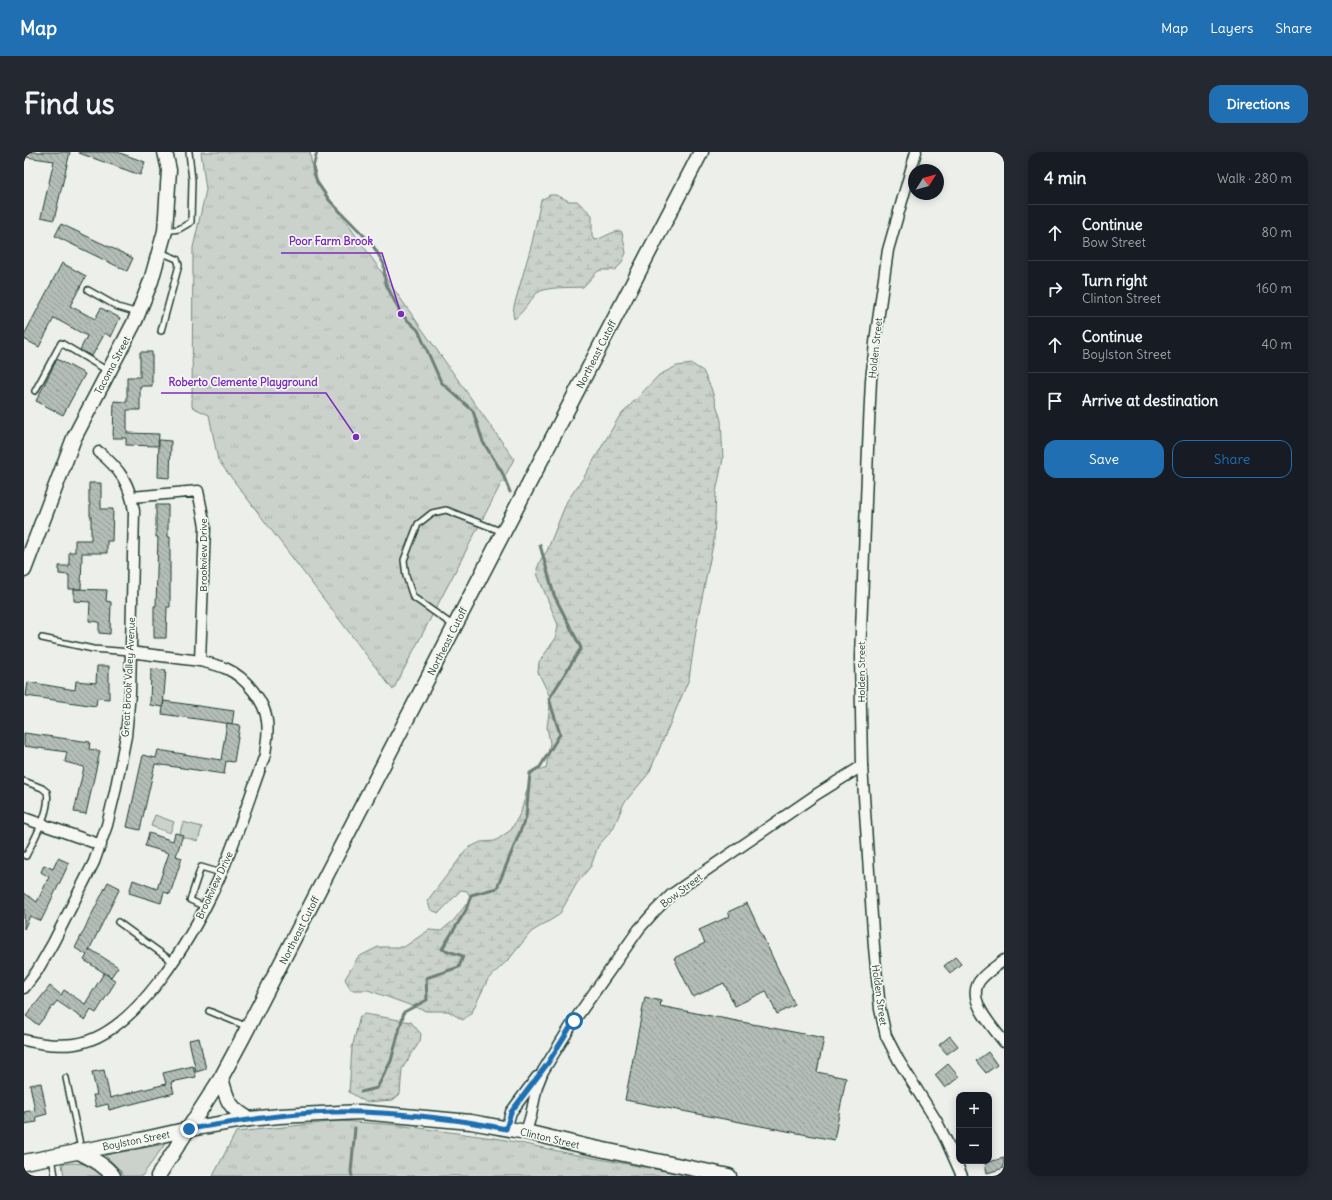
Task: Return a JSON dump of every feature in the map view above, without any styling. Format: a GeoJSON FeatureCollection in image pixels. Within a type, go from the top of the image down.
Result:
{"type":"FeatureCollection","features":[{"type":"Feature","properties":{"kind":"main road","name":"Tacoma Street"},"geometry":{"type":"LineString","coordinates":[[24,570],[74,438],[139,313],[151,281],[165,231],[169,170],[165,152]]}},
{"type":"Feature","properties":{"kind":"main road","name":"Northeast Cutoff"},"geometry":{"type":"LineString","coordinates":[[158,1176],[221,1078],[249,1027],[454,626],[701,152]]}},
{"type":"Feature","properties":{"kind":"main road"},"geometry":{"type":"LineString","coordinates":[[221,1078],[230,1105],[237,1112],[249,1119]]}},
{"type":"Feature","properties":{"kind":"main road","name":"Clinton Street"},"geometry":{"type":"LineString","coordinates":[[249,1119],[360,1112],[471,1122],[526,1132],[729,1176]]}},
{"type":"Feature","properties":{"kind":"main road","name":"Boylston Street"},"geometry":{"type":"LineString","coordinates":[[24,1162],[189,1129],[249,1119]]}},
{"type":"Feature","properties":{"kind":"main road"},"geometry":{"type":"LineString","coordinates":[[79,1151],[97,1161],[113,1176]]}},
{"type":"Feature","properties":{"kind":"street","name":"Holden Street"},"geometry":{"type":"LineString","coordinates":[[916,152],[888,250],[876,334],[869,423],[860,657],[862,766],[874,946],[880,1009],[886,1036],[895,1054],[937,1122],[962,1176]]}},
{"type":"Feature","properties":{"kind":"street","name":"Great Brook Valley Avenue"},"geometry":{"type":"LineString","coordinates":[[24,988],[37,971],[58,934],[101,845],[112,804],[126,736],[130,693],[134,511],[128,485],[120,473],[99,452]]}},
{"type":"Feature","properties":{"kind":"street","name":"Brookview Drive"},"geometry":{"type":"LineString","coordinates":[[132,497],[198,491],[205,526],[200,661]]}},
{"type":"Feature","properties":{"kind":"street","name":"Brookview Drive"},"geometry":{"type":"LineString","coordinates":[[24,1040],[57,1045],[76,1044],[105,1033],[132,1012],[148,996],[206,907],[235,838],[265,755],[267,742],[267,720],[258,699],[246,683],[228,669],[200,661],[130,652]]}},
{"type":"Feature","properties":{"kind":"street","name":"Bow Street"},"geometry":{"type":"LineString","coordinates":[[526,1132],[537,1086],[543,1071],[574,1021],[639,929],[655,911],[672,894],[811,798],[862,766]]}},
{"type":"Feature","properties":{"kind":"street"},"geometry":{"type":"LineString","coordinates":[[24,818],[101,845]]}},
{"type":"Feature","properties":{"kind":"street"},"geometry":{"type":"LineString","coordinates":[[1004,960],[982,978],[975,991],[976,1001],[1004,1042]]}},
{"type":"Feature","properties":{"kind":"street","name":"Bow Street"},"geometry":{"type":"LineString","coordinates":[[506,1129],[511,1112],[548,1063]]}},
{"type":"Feature","properties":{"kind":"lane"},"geometry":{"type":"LineString","coordinates":[[165,231],[179,229],[190,222],[192,180],[189,152]]}},
{"type":"Feature","properties":{"kind":"lane"},"geometry":{"type":"LineString","coordinates":[[159,251],[177,259],[179,265],[161,331]]}},
{"type":"Feature","properties":{"kind":"lane"},"geometry":{"type":"LineString","coordinates":[[88,290],[118,307],[139,313]]}},
{"type":"Feature","properties":{"kind":"lane"},"geometry":{"type":"LineString","coordinates":[[35,391],[60,343],[108,371]]}},
{"type":"Feature","properties":{"kind":"lane"},"geometry":{"type":"LineString","coordinates":[[454,626],[413,597],[406,576],[404,560],[418,524],[432,513],[446,510],[504,532]]}},
{"type":"Feature","properties":{"kind":"lane"},"geometry":{"type":"LineString","coordinates":[[42,638],[93,649],[130,652]]}},
{"type":"Feature","properties":{"kind":"lane"},"geometry":{"type":"LineString","coordinates":[[24,781],[42,788],[47,792],[49,799],[41,824],[26,856],[24,855]]}},
{"type":"Feature","properties":{"kind":"lane"},"geometry":{"type":"LineString","coordinates":[[206,907],[190,900],[201,867],[221,874]]}},
{"type":"Feature","properties":{"kind":"lane"},"geometry":{"type":"LineString","coordinates":[[118,922],[172,961]]}},
{"type":"Feature","properties":{"kind":"lane"},"geometry":{"type":"LineString","coordinates":[[208,1011],[249,1027]]}},
{"type":"Feature","properties":{"kind":"lane"},"geometry":{"type":"LineString","coordinates":[[66,1078],[79,1151]]}},
{"type":"Feature","properties":{"kind":"lane"},"geometry":{"type":"LineString","coordinates":[[52,1156],[55,1176]]}},
{"type":"Feature","properties":{"kind":"green space"},"geometry":{"type":"Polygon","coordinates":[[[201,152],[310,152],[313,175],[514,459],[393,690],[218,460],[209,415],[192,407],[193,248],[206,190],[201,152]]]}},
{"type":"Feature","properties":{"kind":"green space"},"geometry":{"type":"Polygon","coordinates":[[[550,195],[556,195],[569,201],[577,201],[592,215],[592,237],[595,240],[614,232],[621,231],[626,253],[621,264],[615,270],[598,271],[583,287],[553,288],[537,293],[521,313],[514,319],[514,306],[532,243],[541,200],[550,195]]]}},
{"type":"Feature","properties":{"kind":"green space"},"geometry":{"type":"Polygon","coordinates":[[[692,364],[703,371],[711,388],[721,420],[723,459],[716,492],[714,540],[698,617],[689,679],[649,773],[624,803],[613,829],[598,846],[591,866],[577,883],[559,915],[531,932],[510,958],[488,979],[472,1012],[463,1020],[448,1011],[426,1011],[368,990],[351,990],[345,979],[358,957],[378,947],[404,947],[429,930],[441,931],[454,920],[471,898],[467,891],[461,890],[439,913],[431,910],[427,901],[468,848],[481,842],[495,841],[511,830],[521,812],[531,775],[537,769],[546,769],[550,743],[547,727],[551,699],[538,672],[539,662],[556,638],[558,625],[538,576],[537,569],[541,559],[547,551],[567,501],[584,477],[619,417],[659,375],[677,366],[692,364]]]}},
{"type":"Feature","properties":{"kind":"green space"},"geometry":{"type":"Polygon","coordinates":[[[155,815],[174,822],[170,833],[151,826],[155,815]]]}},
{"type":"Feature","properties":{"kind":"green space"},"geometry":{"type":"Polygon","coordinates":[[[183,822],[202,827],[198,841],[179,836],[183,822]]]}},
{"type":"Feature","properties":{"kind":"green space"},"geometry":{"type":"Polygon","coordinates":[[[365,1014],[411,1022],[421,1034],[420,1041],[402,1069],[400,1094],[393,1100],[366,1102],[349,1092],[352,1048],[360,1016],[365,1014]]]}},
{"type":"Feature","properties":{"kind":"green space"},"geometry":{"type":"Polygon","coordinates":[[[340,1121],[397,1125],[501,1139],[572,1154],[693,1176],[213,1176],[236,1132],[340,1121]]]}},
{"type":"Feature","properties":{"kind":"green space"},"geometry":{"type":"Polygon","coordinates":[[[165,1144],[142,1176],[123,1176],[120,1170],[105,1155],[165,1144]]]}},
{"type":"Feature","properties":{"kind":"green space"},"geometry":{"type":"Polygon","coordinates":[[[62,1164],[87,1164],[107,1176],[64,1176],[62,1164]]]}},
{"type":"Feature","properties":{"kind":"building"},"geometry":{"type":"Polygon","coordinates":[[[26,152],[70,152],[54,220],[41,217],[54,161],[26,157],[26,152]]]}},
{"type":"Feature","properties":{"kind":"building"},"geometry":{"type":"Polygon","coordinates":[[[79,152],[117,152],[145,162],[140,175],[79,152]]]}},
{"type":"Feature","properties":{"kind":"building"},"geometry":{"type":"Polygon","coordinates":[[[61,224],[133,258],[127,271],[55,236],[61,224]]]}},
{"type":"Feature","properties":{"kind":"building"},"geometry":{"type":"Polygon","coordinates":[[[62,263],[86,276],[70,306],[95,319],[101,308],[120,318],[111,337],[105,333],[92,356],[80,350],[87,336],[54,318],[39,347],[24,339],[24,335],[62,263]]]}},
{"type":"Feature","properties":{"kind":"building"},"geometry":{"type":"Polygon","coordinates":[[[140,352],[152,352],[152,386],[140,386],[140,410],[127,410],[127,433],[159,434],[158,446],[126,445],[126,438],[113,438],[114,401],[127,402],[127,377],[140,377],[140,352]]]}},
{"type":"Feature","properties":{"kind":"building"},"geometry":{"type":"Polygon","coordinates":[[[57,359],[85,374],[63,415],[36,401],[57,359]]]}},
{"type":"Feature","properties":{"kind":"building"},"geometry":{"type":"Polygon","coordinates":[[[159,440],[171,441],[170,478],[158,477],[159,440]]]}},
{"type":"Feature","properties":{"kind":"building"},"geometry":{"type":"Polygon","coordinates":[[[89,483],[101,483],[101,509],[113,509],[112,541],[107,541],[107,553],[82,553],[81,589],[69,589],[69,575],[59,574],[59,566],[69,566],[69,552],[75,552],[75,540],[91,540],[89,483]]]}},
{"type":"Feature","properties":{"kind":"building"},"geometry":{"type":"Polygon","coordinates":[[[156,505],[168,505],[168,537],[170,537],[170,607],[167,607],[166,638],[154,638],[154,606],[156,606],[158,537],[156,537],[156,505]]]}},
{"type":"Feature","properties":{"kind":"building"},"geometry":{"type":"Polygon","coordinates":[[[74,589],[107,590],[106,601],[111,602],[110,634],[99,633],[99,622],[89,621],[90,602],[74,601],[74,589]]]}},
{"type":"Feature","properties":{"kind":"building"},"geometry":{"type":"Polygon","coordinates":[[[97,666],[109,666],[109,699],[97,698],[96,706],[26,696],[28,682],[75,690],[76,681],[96,683],[97,666]]]}},
{"type":"Feature","properties":{"kind":"building"},"geometry":{"type":"Polygon","coordinates":[[[151,669],[166,670],[163,707],[150,705],[151,669]]]}},
{"type":"Feature","properties":{"kind":"building"},"geometry":{"type":"Polygon","coordinates":[[[164,701],[234,711],[232,724],[162,714],[164,701]]]}},
{"type":"Feature","properties":{"kind":"building"},"geometry":{"type":"Polygon","coordinates":[[[227,723],[240,725],[234,762],[226,761],[224,774],[155,764],[140,830],[127,827],[143,755],[156,758],[158,750],[221,760],[227,723]]]}},
{"type":"Feature","properties":{"kind":"building"},"geometry":{"type":"Polygon","coordinates":[[[24,733],[90,742],[89,749],[100,751],[86,814],[74,812],[84,767],[65,762],[67,752],[24,746],[24,733]]]}},
{"type":"Feature","properties":{"kind":"building"},"geometry":{"type":"Polygon","coordinates":[[[149,833],[173,841],[175,833],[183,835],[176,856],[182,858],[170,894],[164,892],[161,903],[129,893],[133,880],[157,889],[169,853],[145,846],[149,833]]]}},
{"type":"Feature","properties":{"kind":"building"},"geometry":{"type":"Polygon","coordinates":[[[58,858],[69,863],[62,878],[41,921],[30,916],[24,929],[24,893],[37,902],[49,877],[41,872],[44,865],[53,869],[58,858]]]}},
{"type":"Feature","properties":{"kind":"building"},"geometry":{"type":"Polygon","coordinates":[[[108,882],[120,888],[88,952],[90,949],[118,967],[111,977],[84,960],[87,955],[75,948],[108,882]]]}},
{"type":"Feature","properties":{"kind":"building"},"geometry":{"type":"Polygon","coordinates":[[[747,903],[795,1005],[777,1014],[766,991],[735,1006],[724,983],[693,997],[674,958],[705,943],[699,930],[730,916],[728,912],[747,903]]]}},
{"type":"Feature","properties":{"kind":"building"},"geometry":{"type":"Polygon","coordinates":[[[955,957],[961,964],[950,973],[944,966],[955,957]]]}},
{"type":"Feature","properties":{"kind":"building"},"geometry":{"type":"Polygon","coordinates":[[[104,973],[116,981],[96,1013],[91,1010],[85,1020],[57,1001],[38,1025],[26,1016],[50,986],[61,995],[64,990],[85,1004],[104,973]]]}},
{"type":"Feature","properties":{"kind":"building"},"geometry":{"type":"Polygon","coordinates":[[[645,997],[661,1001],[660,1006],[824,1038],[817,1072],[846,1078],[834,1140],[625,1100],[645,997]]]}},
{"type":"Feature","properties":{"kind":"building"},"geometry":{"type":"Polygon","coordinates":[[[950,1036],[958,1046],[947,1054],[939,1045],[950,1036]]]}},
{"type":"Feature","properties":{"kind":"building"},"geometry":{"type":"Polygon","coordinates":[[[199,1038],[206,1069],[196,1072],[189,1040],[199,1038]]]}},
{"type":"Feature","properties":{"kind":"building"},"geometry":{"type":"Polygon","coordinates":[[[988,1052],[997,1065],[986,1073],[976,1061],[988,1052]]]}},
{"type":"Feature","properties":{"kind":"building"},"geometry":{"type":"Polygon","coordinates":[[[948,1064],[959,1077],[945,1088],[935,1075],[948,1064]]]}},
{"type":"Feature","properties":{"kind":"building"},"geometry":{"type":"Polygon","coordinates":[[[193,1066],[196,1077],[171,1082],[174,1093],[109,1110],[108,1104],[96,1107],[93,1095],[97,1095],[92,1072],[104,1070],[110,1098],[166,1084],[163,1073],[193,1066]]]}},
{"type":"Feature","properties":{"kind":"building"},"geometry":{"type":"Polygon","coordinates":[[[41,1083],[47,1114],[36,1117],[37,1122],[24,1124],[24,1112],[35,1110],[30,1085],[41,1083]]]}},
{"type":"Feature","properties":{"kind":"building"},"geometry":{"type":"Polygon","coordinates":[[[1004,1158],[1004,1168],[987,1173],[985,1164],[992,1164],[992,1161],[1004,1158]]]}},
{"type":"Feature","properties":{"kind":"waterway"},"geometry":{"type":"LineString","coordinates":[[317,152],[313,167],[317,182],[329,200],[372,244],[384,264],[385,282],[401,314],[418,330],[441,382],[473,411],[483,442],[502,472],[510,492]]}},
{"type":"Feature","properties":{"kind":"waterway"},"geometry":{"type":"LineString","coordinates":[[361,1092],[377,1088],[391,1061],[404,1012],[427,1000],[426,978],[459,967],[463,956],[442,949],[466,910],[471,895],[497,888],[526,817],[530,773],[540,767],[560,734],[549,699],[581,648],[554,595],[540,545]]}},
{"type":"Feature","properties":{"kind":"waterway"},"geometry":{"type":"LineString","coordinates":[[352,1176],[351,1172],[355,1128]]}},
{"type":"Feature","properties":{"kind":"place","name":"Poor Farm Brook"},"geometry":{"type":"Point","coordinates":[401,314]}},
{"type":"Feature","properties":{"kind":"place","name":"Roberto Clemente Playground"},"geometry":{"type":"Point","coordinates":[356,437]}},
{"type":"Feature","properties":{"kind":"route"},"geometry":{"type":"LineString","coordinates":[[189,1129],[249,1119],[360,1112],[399,1114],[471,1122],[506,1129],[511,1112],[548,1063],[574,1021]]}}]}
